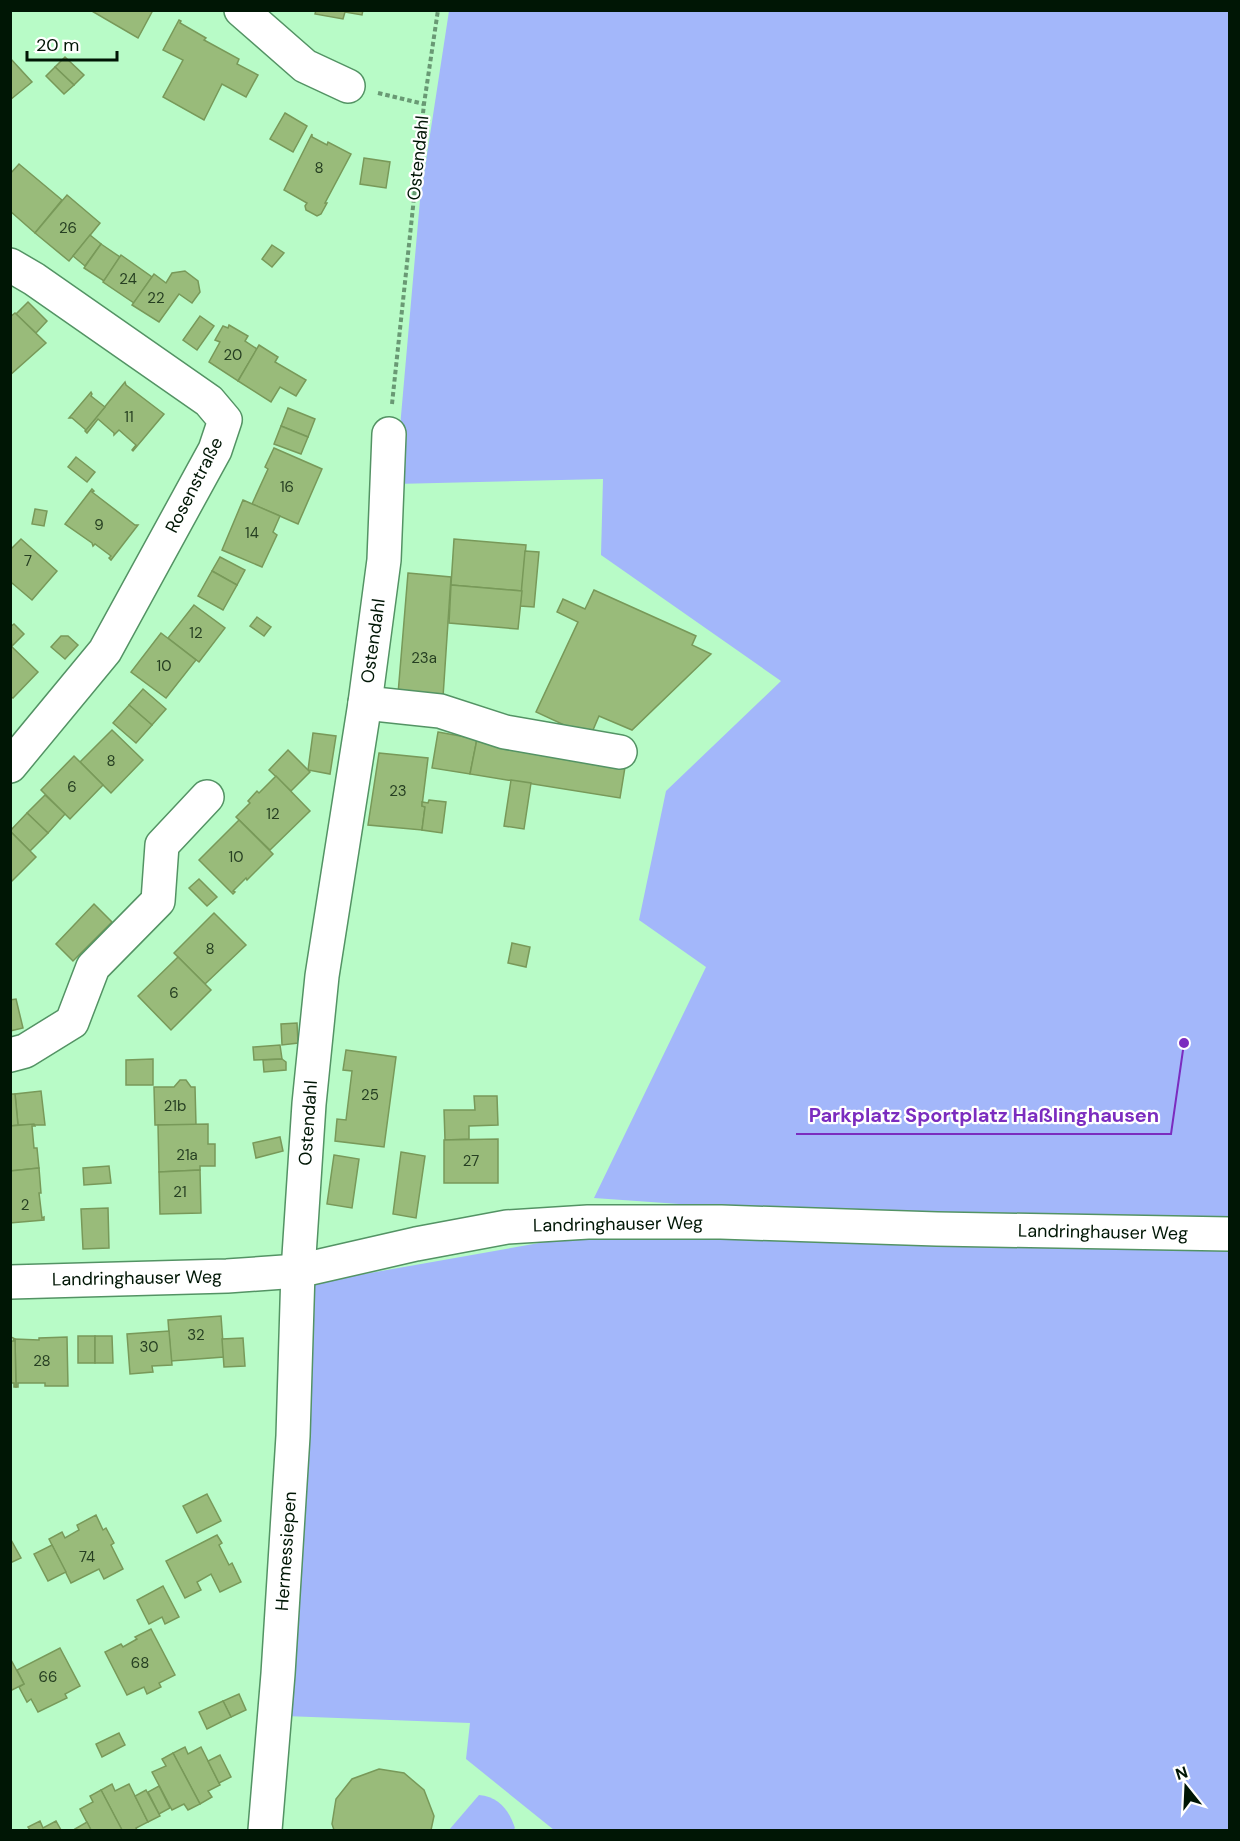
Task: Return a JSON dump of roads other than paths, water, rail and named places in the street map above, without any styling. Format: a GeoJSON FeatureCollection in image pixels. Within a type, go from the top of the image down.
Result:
{"type":"FeatureCollection","features":[{"type":"Feature","properties":{"kind":"street"},"geometry":{"type":"LineString","coordinates":[[241,10],[305,66],[348,86]]}},
{"type":"Feature","properties":{"kind":"street","name":"Rosenstraße"},"geometry":{"type":"LineString","coordinates":[[10,265],[34,279],[209,401],[225,420],[215,450],[105,651],[10,766]]}},
{"type":"Feature","properties":{"kind":"street","name":"Ostendahl"},"geometry":{"type":"LineString","coordinates":[[298,1271],[309,1104],[322,976],[365,703],[384,560],[389,434]]}},
{"type":"Feature","properties":{"kind":"street"},"geometry":{"type":"LineString","coordinates":[[365,703],[440,711],[505,732],[620,752]]}},
{"type":"Feature","properties":{"kind":"street"},"geometry":{"type":"LineString","coordinates":[[10,1054],[25,1051],[72,1023],[93,967],[158,901],[162,845],[207,797]]}},
{"type":"Feature","properties":{"kind":"street","name":"Landringhauser Weg"},"geometry":{"type":"LineString","coordinates":[[10,1282],[227,1276],[298,1271],[416,1244],[507,1227],[588,1222],[721,1222],[937,1229],[1230,1234]]}},
{"type":"Feature","properties":{"kind":"street","name":"Hermessiepen"},"geometry":{"type":"LineString","coordinates":[[265,1830],[278,1674],[293,1436],[298,1271]]}},
{"type":"Feature","properties":{"kind":"place","name":"Parkplatz Sportplatz Haßlinghausen"},"geometry":{"type":"Point","coordinates":[1184,1043]}}]}
